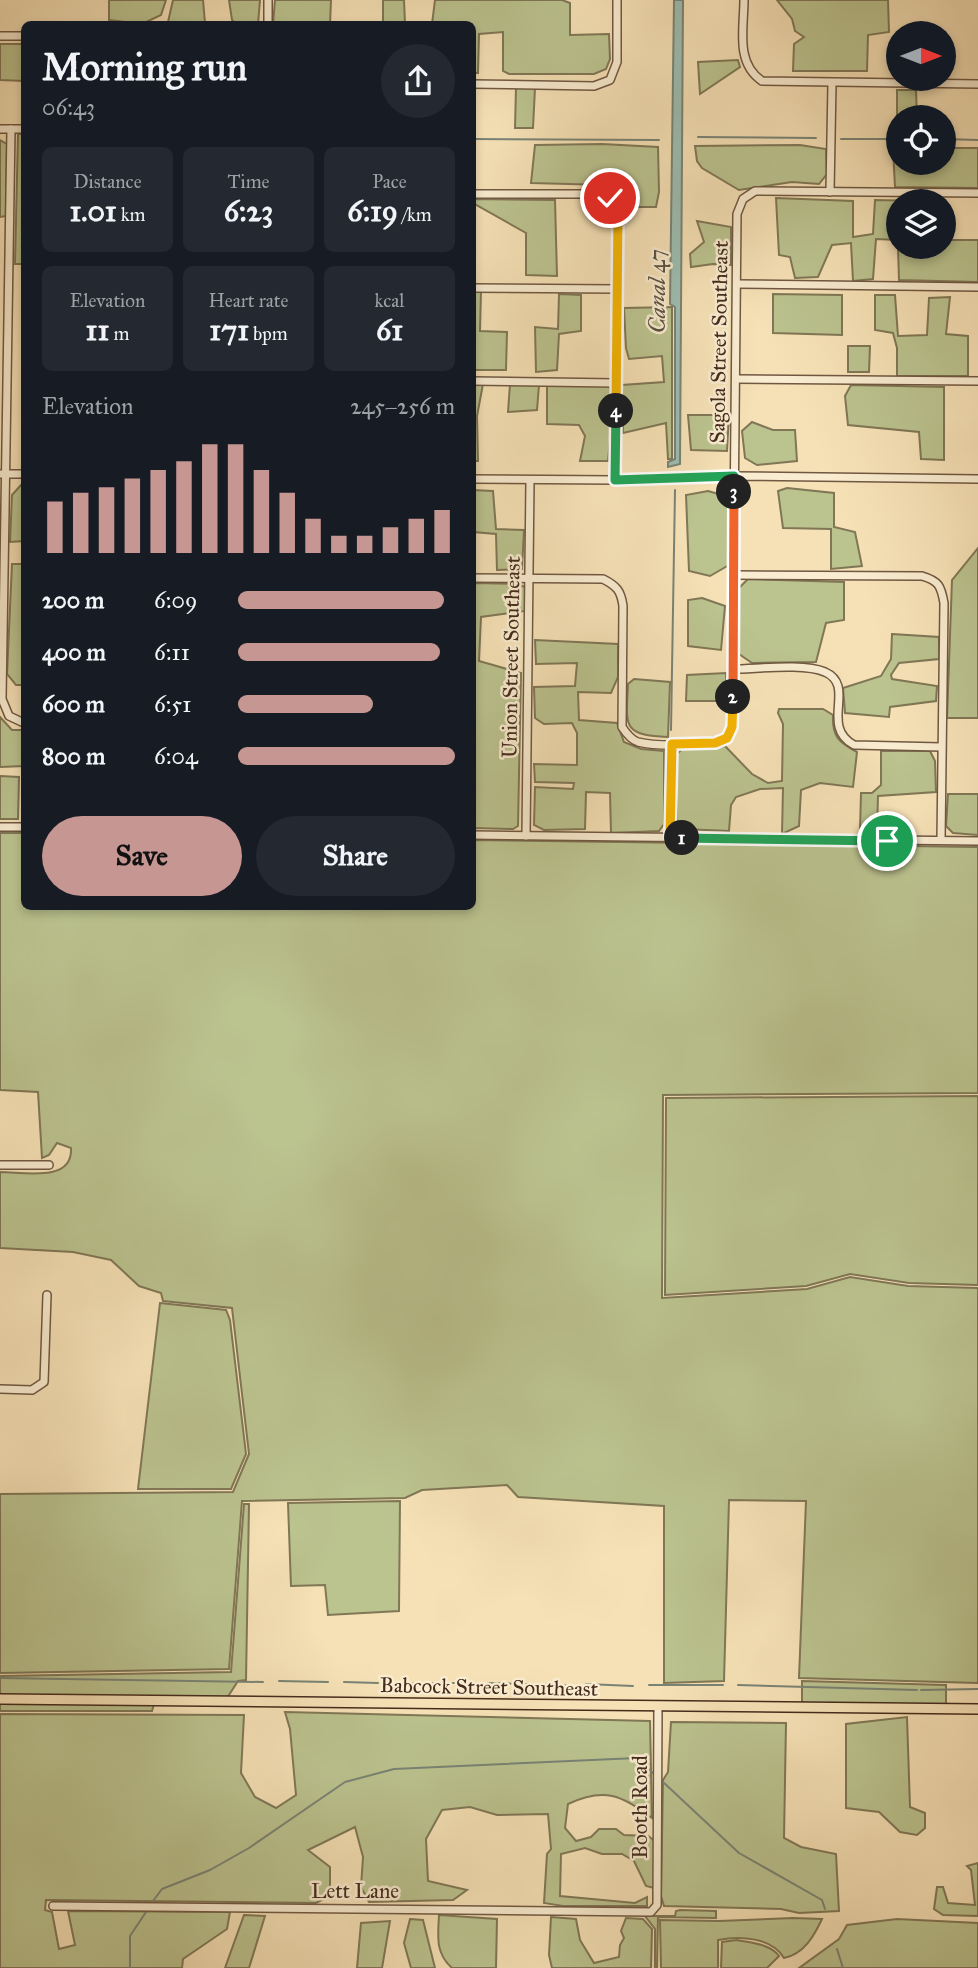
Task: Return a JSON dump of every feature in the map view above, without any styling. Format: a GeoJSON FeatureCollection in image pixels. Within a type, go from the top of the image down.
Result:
{"type":"FeatureCollection","features":[{"type":"Feature","properties":{"kind":"main road","name":"Babcock Street Southeast"},"geometry":{"type":"LineString","coordinates":[[0,1699],[978,1709]]}},
{"type":"Feature","properties":{"kind":"street"},"geometry":{"type":"LineString","coordinates":[[268,0],[268,21]]}},
{"type":"Feature","properties":{"kind":"street"},"geometry":{"type":"LineString","coordinates":[[476,84],[594,86],[610,80],[617,62],[617,0]]}},
{"type":"Feature","properties":{"kind":"street"},"geometry":{"type":"LineString","coordinates":[[744,0],[744,56],[752,75],[762,81],[978,84]]}},
{"type":"Feature","properties":{"kind":"street"},"geometry":{"type":"LineString","coordinates":[[0,36],[21,36]]}},
{"type":"Feature","properties":{"kind":"street"},"geometry":{"type":"LineString","coordinates":[[832,83],[830,192],[978,192]]}},
{"type":"Feature","properties":{"kind":"street"},"geometry":{"type":"LineString","coordinates":[[0,129],[21,129]]}},
{"type":"Feature","properties":{"kind":"street"},"geometry":{"type":"LineString","coordinates":[[11,129],[3,474],[2,699],[9,716],[21,722]]}},
{"type":"Feature","properties":{"kind":"street","name":"Sagola Street Southeast"},"geometry":{"type":"LineString","coordinates":[[672,744],[715,743],[727,738],[732,727],[737,214],[743,199],[755,191],[830,192]]}},
{"type":"Feature","properties":{"kind":"street"},"geometry":{"type":"LineString","coordinates":[[476,194],[596,194],[610,198],[618,214],[615,480]]}},
{"type":"Feature","properties":{"kind":"street"},"geometry":{"type":"LineString","coordinates":[[737,284],[978,286]]}},
{"type":"Feature","properties":{"kind":"street"},"geometry":{"type":"LineString","coordinates":[[476,288],[617,289]]}},
{"type":"Feature","properties":{"kind":"street"},"geometry":{"type":"LineString","coordinates":[[737,379],[978,381]]}},
{"type":"Feature","properties":{"kind":"street"},"geometry":{"type":"LineString","coordinates":[[476,381],[616,383]]}},
{"type":"Feature","properties":{"kind":"street"},"geometry":{"type":"LineString","coordinates":[[3,474],[21,474]]}},
{"type":"Feature","properties":{"kind":"street"},"geometry":{"type":"LineString","coordinates":[[476,479],[615,480],[734,476],[978,479]]}},
{"type":"Feature","properties":{"kind":"street","name":"Union Street Southeast"},"geometry":{"type":"LineString","coordinates":[[526,836],[530,480]]}},
{"type":"Feature","properties":{"kind":"street"},"geometry":{"type":"LineString","coordinates":[[733,575],[922,576],[934,579],[942,586],[941,841]]}},
{"type":"Feature","properties":{"kind":"street"},"geometry":{"type":"LineString","coordinates":[[476,578],[603,579],[615,585],[622,594],[622,727],[635,742],[672,744],[670,837]]}},
{"type":"Feature","properties":{"kind":"street"},"geometry":{"type":"LineString","coordinates":[[733,669],[813,669],[826,672],[834,679],[839,690],[838,730],[846,741],[854,745],[941,747]]}},
{"type":"Feature","properties":{"kind":"street"},"geometry":{"type":"LineString","coordinates":[[0,827],[21,827]]}},
{"type":"Feature","properties":{"kind":"street"},"geometry":{"type":"LineString","coordinates":[[476,835],[978,841]]}},
{"type":"Feature","properties":{"kind":"street"},"geometry":{"type":"LineString","coordinates":[[0,1165],[50,1165]]}},
{"type":"Feature","properties":{"kind":"street"},"geometry":{"type":"LineString","coordinates":[[0,1389],[32,1390],[40,1387],[45,1377],[47,1294]]}},
{"type":"Feature","properties":{"kind":"street","name":"Booth Road"},"geometry":{"type":"LineString","coordinates":[[656,1908],[658,1707]]}},
{"type":"Feature","properties":{"kind":"street","name":"Lett Lane"},"geometry":{"type":"LineString","coordinates":[[53,1906],[651,1912],[656,1908]]}},
{"type":"Feature","properties":{"kind":"green space"},"geometry":{"type":"Polygon","coordinates":[[[109,0],[166,0],[161,15],[148,21],[109,20],[109,0]]]}},
{"type":"Feature","properties":{"kind":"green space"},"geometry":{"type":"Polygon","coordinates":[[[173,0],[203,0],[205,21],[168,21],[173,0]]]}},
{"type":"Feature","properties":{"kind":"green space"},"geometry":{"type":"Polygon","coordinates":[[[229,0],[260,0],[258,21],[232,20],[229,0]]]}},
{"type":"Feature","properties":{"kind":"green space"},"geometry":{"type":"Polygon","coordinates":[[[275,0],[331,0],[330,21],[273,21],[275,0]]]}},
{"type":"Feature","properties":{"kind":"green space"},"geometry":{"type":"Polygon","coordinates":[[[383,0],[404,0],[405,21],[383,21],[383,0]]]}},
{"type":"Feature","properties":{"kind":"green space"},"geometry":{"type":"Polygon","coordinates":[[[435,0],[562,0],[570,3],[570,35],[609,34],[610,59],[606,69],[594,74],[509,74],[503,71],[503,32],[479,34],[476,73],[476,21],[432,21],[435,0]]]}},
{"type":"Feature","properties":{"kind":"green space"},"geometry":{"type":"Polygon","coordinates":[[[777,0],[888,0],[886,32],[868,35],[867,71],[793,71],[794,44],[804,37],[795,31],[792,19],[777,0]]]}},
{"type":"Feature","properties":{"kind":"green space"},"geometry":{"type":"Polygon","coordinates":[[[0,44],[21,44],[21,81],[0,80],[0,44]]]}},
{"type":"Feature","properties":{"kind":"green space"},"geometry":{"type":"Polygon","coordinates":[[[738,60],[740,67],[700,94],[698,62],[738,60]]]}},
{"type":"Feature","properties":{"kind":"green space"},"geometry":{"type":"Polygon","coordinates":[[[516,88],[535,88],[533,128],[515,128],[516,88]]]}},
{"type":"Feature","properties":{"kind":"green space"},"geometry":{"type":"Polygon","coordinates":[[[897,91],[916,91],[917,105],[897,105],[897,91]]]}},
{"type":"Feature","properties":{"kind":"green space"},"geometry":{"type":"Polygon","coordinates":[[[18,134],[21,134],[21,264],[15,264],[18,134]]]}},
{"type":"Feature","properties":{"kind":"green space"},"geometry":{"type":"Polygon","coordinates":[[[0,140],[7,144],[6,216],[0,217],[0,140]]]}},
{"type":"Feature","properties":{"kind":"green space"},"geometry":{"type":"Polygon","coordinates":[[[535,145],[658,147],[659,192],[656,207],[625,207],[622,200],[607,185],[531,183],[535,145]]]}},
{"type":"Feature","properties":{"kind":"green space"},"geometry":{"type":"Polygon","coordinates":[[[800,145],[826,149],[827,174],[819,184],[792,182],[739,190],[702,168],[697,161],[695,146],[800,145]]]}},
{"type":"Feature","properties":{"kind":"green space"},"geometry":{"type":"Polygon","coordinates":[[[956,148],[978,148],[978,188],[895,187],[894,175],[956,175],[956,148]]]}},
{"type":"Feature","properties":{"kind":"green space"},"geometry":{"type":"Polygon","coordinates":[[[776,198],[853,201],[853,237],[873,234],[875,200],[886,200],[886,239],[876,239],[873,279],[853,281],[851,243],[832,245],[818,277],[795,278],[790,257],[779,255],[776,198]]]}},
{"type":"Feature","properties":{"kind":"green space"},"geometry":{"type":"Polygon","coordinates":[[[476,199],[555,200],[557,276],[526,275],[526,233],[476,205],[476,199]]]}},
{"type":"Feature","properties":{"kind":"green space"},"geometry":{"type":"Polygon","coordinates":[[[697,221],[731,227],[731,265],[691,267],[690,254],[704,242],[697,221]]]}},
{"type":"Feature","properties":{"kind":"green space"},"geometry":{"type":"Polygon","coordinates":[[[956,240],[978,240],[978,282],[899,280],[898,259],[956,259],[956,240]]]}},
{"type":"Feature","properties":{"kind":"green space"},"geometry":{"type":"Polygon","coordinates":[[[476,290],[481,290],[480,331],[507,332],[506,370],[476,370],[476,290]]]}},
{"type":"Feature","properties":{"kind":"green space"},"geometry":{"type":"Polygon","coordinates":[[[559,294],[581,295],[581,331],[559,334],[557,370],[536,372],[535,327],[558,329],[559,294]]]}},
{"type":"Feature","properties":{"kind":"green space"},"geometry":{"type":"Polygon","coordinates":[[[773,294],[842,295],[842,335],[773,333],[773,294]]]}},
{"type":"Feature","properties":{"kind":"green space"},"geometry":{"type":"Polygon","coordinates":[[[875,295],[895,295],[898,336],[927,335],[929,298],[950,297],[946,334],[968,336],[968,376],[897,376],[897,348],[893,333],[875,330],[875,295]]]}},
{"type":"Feature","properties":{"kind":"green space"},"geometry":{"type":"Polygon","coordinates":[[[672,307],[672,459],[668,459],[666,423],[623,433],[622,385],[664,382],[662,356],[629,359],[624,308],[672,307]]]}},
{"type":"Feature","properties":{"kind":"green space"},"geometry":{"type":"Polygon","coordinates":[[[848,346],[870,346],[869,372],[848,372],[848,346]]]}},
{"type":"Feature","properties":{"kind":"green space"},"geometry":{"type":"Polygon","coordinates":[[[476,383],[483,384],[477,416],[478,461],[476,383]]]}},
{"type":"Feature","properties":{"kind":"green space"},"geometry":{"type":"Polygon","coordinates":[[[510,384],[539,385],[537,410],[508,412],[510,384]]]}},
{"type":"Feature","properties":{"kind":"green space"},"geometry":{"type":"Polygon","coordinates":[[[547,385],[605,385],[610,388],[608,461],[580,461],[585,436],[579,425],[547,424],[547,385]]]}},
{"type":"Feature","properties":{"kind":"green space"},"geometry":{"type":"Polygon","coordinates":[[[851,385],[944,387],[944,460],[921,459],[919,432],[848,425],[845,396],[851,385]]]}},
{"type":"Feature","properties":{"kind":"green space"},"geometry":{"type":"Polygon","coordinates":[[[688,415],[729,415],[727,451],[691,450],[688,415]]]}},
{"type":"Feature","properties":{"kind":"green space"},"geometry":{"type":"Polygon","coordinates":[[[752,422],[773,430],[795,430],[797,461],[757,465],[745,458],[742,431],[752,422]]]}},
{"type":"Feature","properties":{"kind":"green space"},"geometry":{"type":"Polygon","coordinates":[[[21,485],[21,541],[10,542],[12,495],[21,485]]]}},
{"type":"Feature","properties":{"kind":"green space"},"geometry":{"type":"Polygon","coordinates":[[[787,488],[834,493],[834,527],[855,532],[862,566],[831,569],[831,529],[783,528],[778,491],[787,488]]]}},
{"type":"Feature","properties":{"kind":"green space"},"geometry":{"type":"Polygon","coordinates":[[[476,490],[493,491],[496,529],[524,530],[522,569],[497,570],[496,534],[476,532],[476,490]]]}},
{"type":"Feature","properties":{"kind":"green space"},"geometry":{"type":"Polygon","coordinates":[[[708,491],[729,497],[729,565],[710,576],[689,571],[686,495],[708,491]]]}},
{"type":"Feature","properties":{"kind":"green space"},"geometry":{"type":"Polygon","coordinates":[[[978,548],[978,718],[947,718],[952,580],[978,548]]]}},
{"type":"Feature","properties":{"kind":"green space"},"geometry":{"type":"Polygon","coordinates":[[[12,564],[21,564],[21,685],[16,685],[7,674],[12,564]]]}},
{"type":"Feature","properties":{"kind":"green space"},"geometry":{"type":"Polygon","coordinates":[[[748,579],[844,582],[844,620],[826,623],[816,662],[752,663],[739,654],[738,589],[748,579]]]}},
{"type":"Feature","properties":{"kind":"green space"},"geometry":{"type":"Polygon","coordinates":[[[476,583],[518,584],[525,587],[525,611],[481,617],[479,661],[521,673],[518,826],[513,829],[476,828],[476,583]]]}},
{"type":"Feature","properties":{"kind":"green space"},"geometry":{"type":"Polygon","coordinates":[[[702,598],[725,606],[721,650],[688,646],[688,600],[702,598]]]}},
{"type":"Feature","properties":{"kind":"green space"},"geometry":{"type":"Polygon","coordinates":[[[892,634],[939,637],[939,659],[899,663],[891,675],[892,679],[937,686],[936,701],[890,707],[889,717],[845,713],[843,688],[881,676],[891,659],[892,634]]]}},
{"type":"Feature","properties":{"kind":"green space"},"geometry":{"type":"Polygon","coordinates":[[[535,640],[618,644],[618,677],[611,693],[578,692],[579,720],[617,723],[624,742],[641,749],[664,751],[664,824],[659,831],[611,833],[610,793],[586,792],[585,829],[544,830],[534,825],[535,787],[573,789],[574,783],[535,782],[534,764],[577,765],[577,733],[572,723],[544,724],[535,718],[534,687],[575,686],[577,663],[536,664],[535,640]]]}},
{"type":"Feature","properties":{"kind":"green space"},"geometry":{"type":"Polygon","coordinates":[[[726,673],[727,701],[686,701],[687,675],[726,673]]]}},
{"type":"Feature","properties":{"kind":"green space"},"geometry":{"type":"Polygon","coordinates":[[[634,679],[670,682],[668,737],[642,734],[630,726],[627,710],[628,684],[634,679]]]}},
{"type":"Feature","properties":{"kind":"green space"},"geometry":{"type":"Polygon","coordinates":[[[779,709],[823,709],[833,715],[838,738],[857,752],[853,787],[820,783],[801,790],[799,826],[782,834],[783,788],[760,789],[736,797],[731,805],[729,831],[683,829],[677,824],[677,754],[683,748],[725,746],[752,774],[768,783],[782,781],[783,724],[779,709]]]}},
{"type":"Feature","properties":{"kind":"green space"},"geometry":{"type":"Polygon","coordinates":[[[0,717],[12,730],[21,730],[21,766],[0,767],[0,717]]]}},
{"type":"Feature","properties":{"kind":"green space"},"geometry":{"type":"Polygon","coordinates":[[[881,751],[930,751],[935,761],[936,792],[878,796],[877,832],[860,831],[861,793],[872,793],[881,785],[881,751]]]}},
{"type":"Feature","properties":{"kind":"green space"},"geometry":{"type":"Polygon","coordinates":[[[0,776],[19,777],[18,819],[0,819],[0,776]]]}},
{"type":"Feature","properties":{"kind":"green space"},"geometry":{"type":"Polygon","coordinates":[[[948,794],[978,794],[978,835],[953,833],[946,826],[948,794]]]}},
{"type":"Feature","properties":{"kind":"green space"},"geometry":{"type":"Polygon","coordinates":[[[0,833],[21,833],[21,910],[476,910],[476,840],[978,847],[978,1093],[663,1095],[662,1298],[807,1289],[850,1277],[908,1286],[978,1288],[978,1683],[799,1678],[806,1501],[729,1500],[724,1681],[664,1683],[664,1506],[518,1497],[507,1485],[422,1490],[405,1498],[242,1501],[229,1669],[0,1673],[0,1494],[233,1492],[249,1454],[232,1308],[163,1301],[161,1293],[139,1286],[111,1260],[73,1252],[0,1248],[0,1172],[34,1174],[56,1171],[64,1167],[70,1159],[71,1148],[57,1143],[49,1155],[42,1158],[38,1092],[0,1090],[0,833]]]}},
{"type":"Feature","properties":{"kind":"green space"},"geometry":{"type":"Polygon","coordinates":[[[978,1096],[978,1285],[909,1283],[850,1274],[806,1286],[665,1295],[666,1098],[978,1096]]]}},
{"type":"Feature","properties":{"kind":"green space"},"geometry":{"type":"Polygon","coordinates":[[[160,1303],[226,1310],[230,1320],[246,1454],[231,1489],[138,1489],[160,1303]]]}},
{"type":"Feature","properties":{"kind":"green space"},"geometry":{"type":"Polygon","coordinates":[[[400,1501],[399,1611],[328,1615],[325,1585],[291,1586],[288,1503],[400,1501]]]}},
{"type":"Feature","properties":{"kind":"green space"},"geometry":{"type":"Polygon","coordinates":[[[244,1504],[249,1504],[246,1680],[238,1681],[227,1698],[0,1696],[0,1676],[231,1672],[244,1504]]]}},
{"type":"Feature","properties":{"kind":"green space"},"geometry":{"type":"Polygon","coordinates":[[[802,1681],[946,1685],[946,1705],[802,1704],[802,1681]]]}},
{"type":"Feature","properties":{"kind":"green space"},"geometry":{"type":"Polygon","coordinates":[[[0,1703],[154,1704],[152,1711],[0,1711],[0,1703]]]}},
{"type":"Feature","properties":{"kind":"green space"},"geometry":{"type":"Polygon","coordinates":[[[285,1712],[650,1721],[652,1818],[622,1799],[592,1796],[568,1804],[565,1828],[576,1841],[591,1837],[599,1829],[616,1829],[624,1835],[648,1836],[655,1841],[654,1888],[646,1886],[634,1861],[622,1854],[602,1854],[585,1848],[561,1854],[560,1896],[635,1903],[647,1897],[647,1906],[563,1906],[544,1903],[547,1854],[551,1849],[548,1814],[497,1815],[470,1807],[442,1810],[426,1839],[428,1881],[467,1890],[453,1900],[369,1902],[361,1887],[363,1857],[355,1827],[308,1850],[330,1867],[330,1896],[316,1903],[46,1900],[45,1910],[52,1912],[59,1949],[75,1945],[68,1911],[230,1912],[227,1929],[183,1959],[182,1968],[0,1968],[0,1714],[244,1715],[241,1773],[255,1797],[276,1808],[296,1795],[290,1729],[285,1712]]]}},
{"type":"Feature","properties":{"kind":"green space"},"geometry":{"type":"Polygon","coordinates":[[[907,1717],[910,1807],[925,1813],[925,1828],[917,1835],[900,1832],[879,1812],[846,1808],[846,1724],[907,1717]]]}},
{"type":"Feature","properties":{"kind":"green space"},"geometry":{"type":"Polygon","coordinates":[[[671,1722],[786,1723],[784,1838],[801,1847],[836,1854],[839,1911],[799,1913],[781,1909],[664,1906],[661,1896],[663,1780],[668,1772],[671,1722]]]}},
{"type":"Feature","properties":{"kind":"green space"},"geometry":{"type":"Polygon","coordinates":[[[978,1863],[978,1916],[943,1915],[934,1909],[937,1887],[943,1887],[948,1903],[975,1905],[971,1870],[967,1866],[978,1863]]]}},
{"type":"Feature","properties":{"kind":"green space"},"geometry":{"type":"Polygon","coordinates":[[[676,1911],[716,1911],[716,1918],[658,1917],[655,1968],[655,1929],[645,1916],[675,1916],[676,1911]]]}},
{"type":"Feature","properties":{"kind":"green space"},"geometry":{"type":"Polygon","coordinates":[[[244,1915],[265,1916],[249,1968],[225,1968],[244,1915]]]}},
{"type":"Feature","properties":{"kind":"green space"},"geometry":{"type":"Polygon","coordinates":[[[439,1915],[497,1919],[496,1968],[452,1968],[440,1950],[439,1915]]]}},
{"type":"Feature","properties":{"kind":"green space"},"geometry":{"type":"Polygon","coordinates":[[[551,1917],[576,1919],[580,1940],[594,1963],[619,1957],[624,1938],[621,1931],[626,1918],[643,1919],[652,1929],[651,1968],[552,1968],[549,1955],[551,1917]]]}},
{"type":"Feature","properties":{"kind":"green space"},"geometry":{"type":"Polygon","coordinates":[[[410,1919],[423,1920],[435,1968],[411,1968],[404,1943],[410,1919]]]}},
{"type":"Feature","properties":{"kind":"green space"},"geometry":{"type":"Polygon","coordinates":[[[822,1919],[808,1943],[791,1956],[784,1958],[779,1951],[764,1942],[745,1938],[727,1939],[718,1940],[718,1968],[661,1968],[660,1920],[822,1919]]]}},
{"type":"Feature","properties":{"kind":"green space"},"geometry":{"type":"Polygon","coordinates":[[[897,1919],[978,1923],[978,1968],[799,1968],[839,1939],[847,1925],[897,1919]]]}},
{"type":"Feature","properties":{"kind":"green space"},"geometry":{"type":"Polygon","coordinates":[[[390,1921],[382,1968],[357,1968],[361,1923],[390,1921]]]}},
{"type":"Feature","properties":{"kind":"green space"},"geometry":{"type":"Polygon","coordinates":[[[737,1940],[766,1946],[779,1956],[767,1968],[721,1968],[722,1942],[737,1940]]]}},
{"type":"Feature","properties":{"kind":"shaded area"},"geometry":{"type":"Polygon","coordinates":[[[674,0],[683,0],[680,464],[668,467],[668,462],[675,459],[675,307],[670,304],[674,0]]]}},
{"type":"Feature","properties":{"kind":"waterway"},"geometry":{"type":"LineString","coordinates":[[698,137],[816,138]]}},
{"type":"Feature","properties":{"kind":"waterway"},"geometry":{"type":"LineString","coordinates":[[476,139],[659,140]]}},
{"type":"Feature","properties":{"kind":"waterway"},"geometry":{"type":"LineString","coordinates":[[841,139],[886,139]]}},
{"type":"Feature","properties":{"kind":"waterway"},"geometry":{"type":"LineString","coordinates":[[956,139],[978,140]]}},
{"type":"Feature","properties":{"kind":"waterway"},"geometry":{"type":"LineString","coordinates":[[671,730],[675,490]]}},
{"type":"Feature","properties":{"kind":"waterway"},"geometry":{"type":"LineString","coordinates":[[0,1678],[263,1682]]}},
{"type":"Feature","properties":{"kind":"waterway"},"geometry":{"type":"LineString","coordinates":[[279,1681],[328,1682]]}},
{"type":"Feature","properties":{"kind":"waterway"},"geometry":{"type":"LineString","coordinates":[[344,1682],[378,1683]]}},
{"type":"Feature","properties":{"kind":"waterway"},"geometry":{"type":"LineString","coordinates":[[390,1683],[476,1683]]}},
{"type":"Feature","properties":{"kind":"waterway"},"geometry":{"type":"LineString","coordinates":[[488,1683],[565,1685]]}},
{"type":"Feature","properties":{"kind":"waterway"},"geometry":{"type":"LineString","coordinates":[[586,1684],[633,1686]]}},
{"type":"Feature","properties":{"kind":"waterway"},"geometry":{"type":"LineString","coordinates":[[649,1685],[723,1685]]}},
{"type":"Feature","properties":{"kind":"waterway"},"geometry":{"type":"LineString","coordinates":[[738,1685],[917,1690]]}},
{"type":"Feature","properties":{"kind":"waterway"},"geometry":{"type":"LineString","coordinates":[[921,1690],[978,1689]]}},
{"type":"Feature","properties":{"kind":"waterway"},"geometry":{"type":"LineString","coordinates":[[153,1901],[162,1889],[210,1870],[249,1848],[345,1782],[394,1769],[637,1758],[653,1773]]}},
{"type":"Feature","properties":{"kind":"waterway"},"geometry":{"type":"LineString","coordinates":[[663,1782],[739,1853],[822,1900],[825,1909]]}},
{"type":"Feature","properties":{"kind":"waterway"},"geometry":{"type":"LineString","coordinates":[[130,1968],[130,1936],[146,1912]]}},
{"type":"Feature","properties":{"kind":"waterway"},"geometry":{"type":"LineString","coordinates":[[837,1949],[843,1968]]}},
{"type":"Feature","properties":{"kind":"route"},"geometry":{"type":"LineString","coordinates":[[610,198],[618,214],[615,480],[734,476],[732,727],[727,738],[715,743],[672,744],[670,837],[887,841]]}},
{"type":"Feature","properties":{"kind":"water label","name":"Canal 47"},"geometry":{"type":"Point","coordinates":[657,291]}}]}
